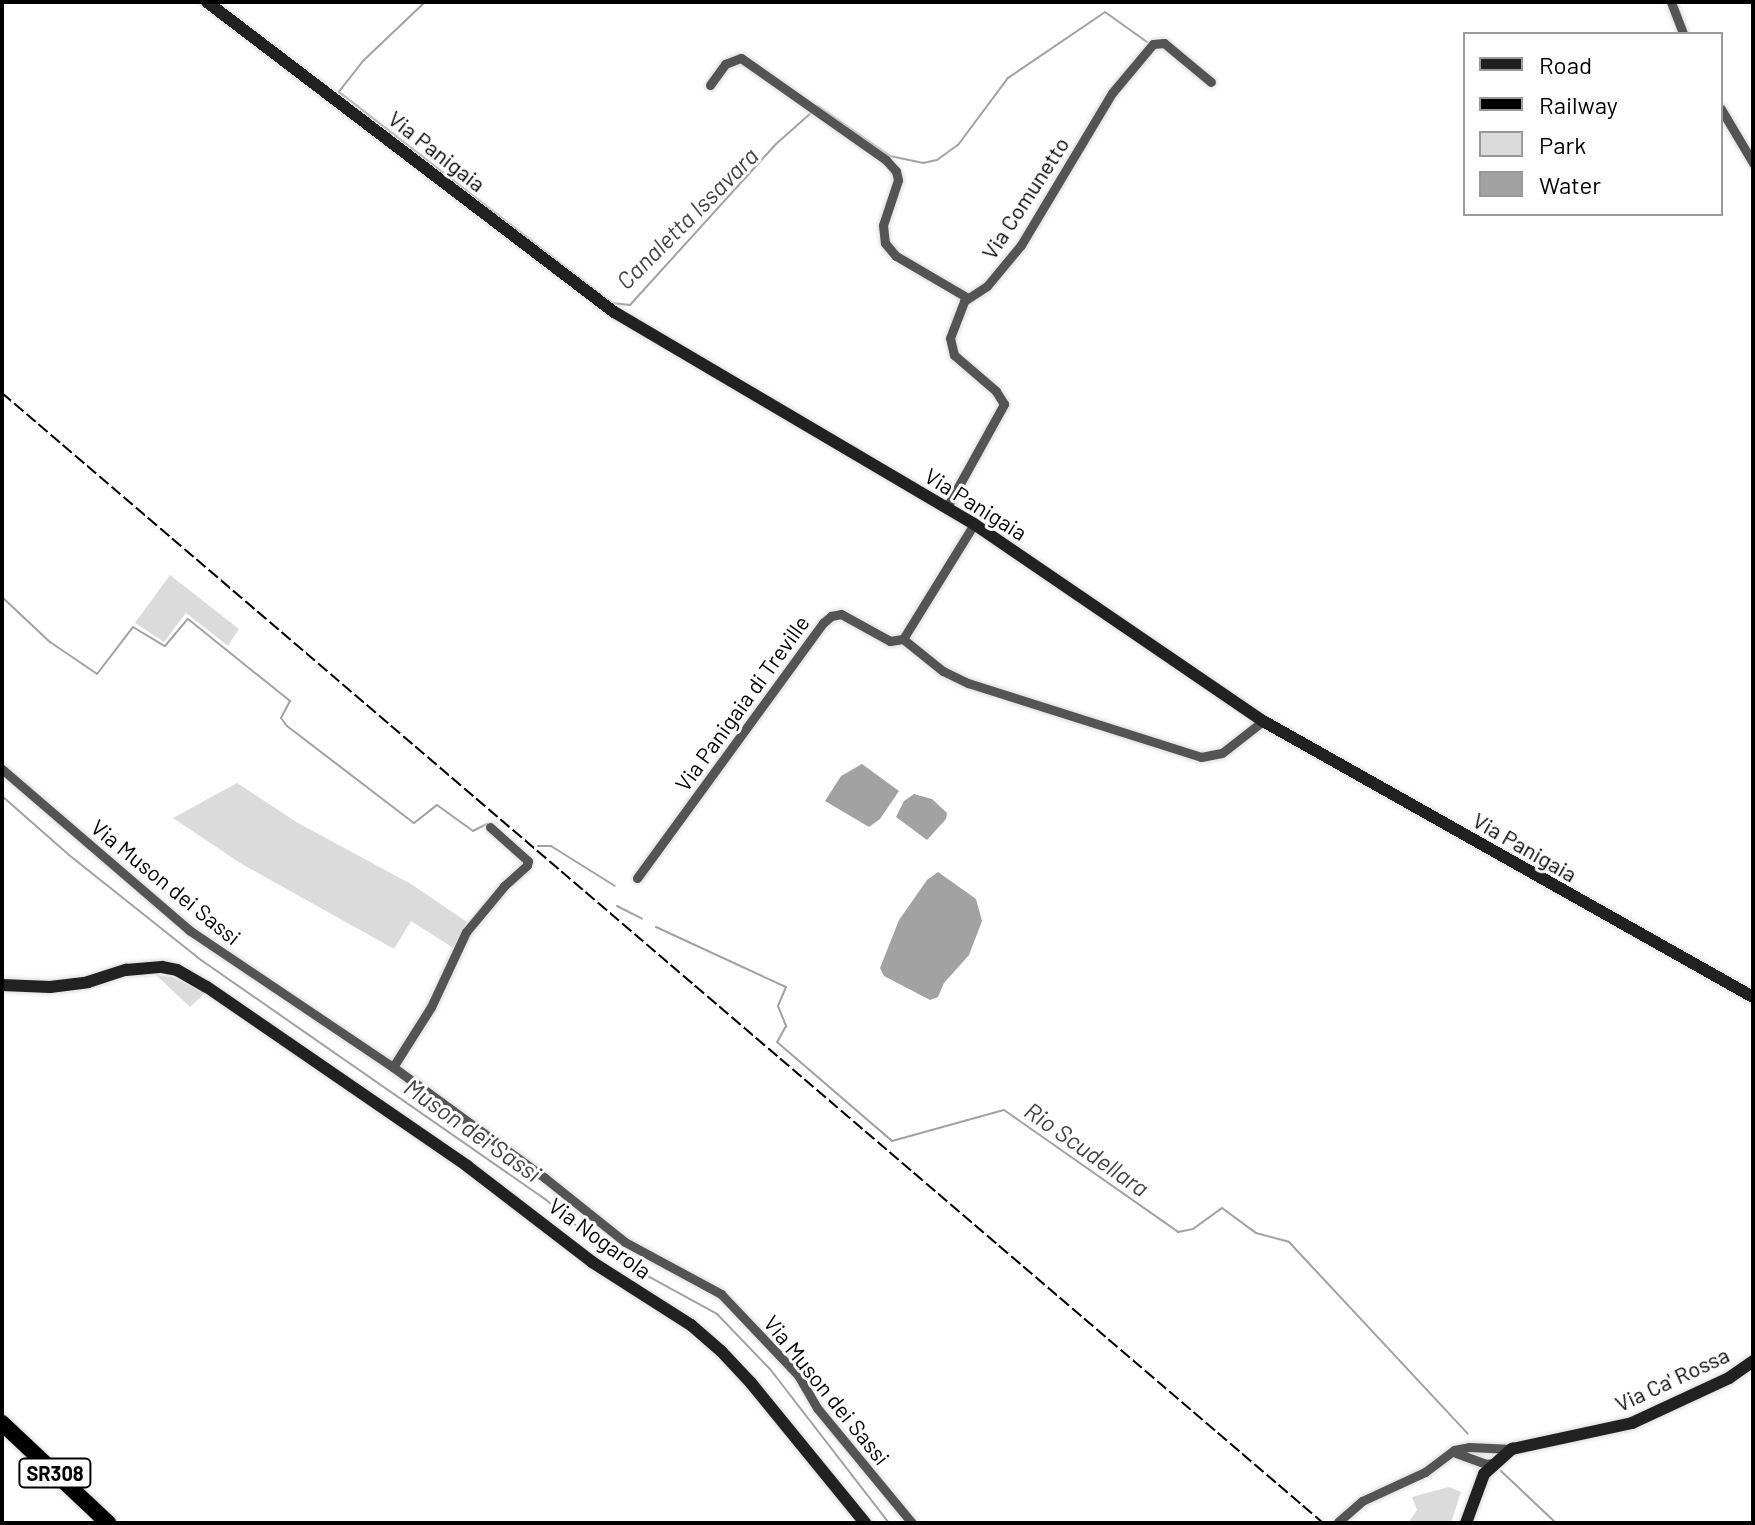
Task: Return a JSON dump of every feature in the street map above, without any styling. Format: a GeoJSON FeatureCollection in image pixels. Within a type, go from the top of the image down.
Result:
{"type":"FeatureCollection","features":[{"type":"Feature","properties":{"kind":"highway","name":"SR308"},"geometry":{"type":"LineString","coordinates":[[2,1423],[108,1523]]}},
{"type":"Feature","properties":{"kind":"street","name":"Via Panigaia"},"geometry":{"type":"LineString","coordinates":[[207,2],[614,312],[974,524],[1263,721],[1753,997]]}},
{"type":"Feature","properties":{"kind":"street"},"geometry":{"type":"LineString","coordinates":[[1671,2],[1682,32]]}},
{"type":"Feature","properties":{"kind":"street","name":"Via Comunetto"},"geometry":{"type":"LineString","coordinates":[[947,507],[1004,404],[996,391],[959,361],[951,346],[952,329],[968,298],[987,286],[1021,245],[1112,93],[1153,44],[1164,43],[1211,82]]}},
{"type":"Feature","properties":{"kind":"street"},"geometry":{"type":"LineString","coordinates":[[710,85],[725,64],[741,58],[886,160],[896,171],[898,180],[883,225],[885,243],[896,256],[968,298]]}},
{"type":"Feature","properties":{"kind":"street"},"geometry":{"type":"LineString","coordinates":[[1723,112],[1753,163]]}},
{"type":"Feature","properties":{"kind":"street"},"geometry":{"type":"LineString","coordinates":[[903,639],[974,524]]}},
{"type":"Feature","properties":{"kind":"street","name":"Via Panigaia di Treville"},"geometry":{"type":"LineString","coordinates":[[637,878],[827,619],[841,614],[890,641],[903,639],[943,671],[968,683],[1201,757],[1222,753],[1263,721]]}},
{"type":"Feature","properties":{"kind":"street","name":"Via Muson dei Sassi"},"geometry":{"type":"LineString","coordinates":[[2,769],[189,930],[393,1067],[545,1178],[625,1242],[721,1294],[798,1375],[818,1409],[912,1523]]}},
{"type":"Feature","properties":{"kind":"street"},"geometry":{"type":"LineString","coordinates":[[393,1067],[431,1007],[466,932],[528,861],[490,827]]}},
{"type":"Feature","properties":{"kind":"street","name":"Via Nogarola"},"geometry":{"type":"LineString","coordinates":[[2,985],[50,987],[88,982],[126,970],[162,967],[177,970],[207,987],[490,1183],[592,1262],[691,1325],[751,1383],[865,1523]]}},
{"type":"Feature","properties":{"kind":"street","name":"Via Ca' Rossa"},"geometry":{"type":"LineString","coordinates":[[1338,1522],[1362,1501],[1425,1472],[1446,1456],[1469,1447],[1512,1449],[1632,1423],[1729,1378],[1753,1361]]}},
{"type":"Feature","properties":{"kind":"street","name":"Via Ca' Rossa"},"geometry":{"type":"LineString","coordinates":[[1466,1523],[1481,1480],[1493,1463],[1512,1449]]}},
{"type":"Feature","properties":{"kind":"street"},"geometry":{"type":"LineString","coordinates":[[1483,1450],[1493,1463]]}},
{"type":"Feature","properties":{"kind":"street"},"geometry":{"type":"LineString","coordinates":[[1446,1456],[1462,1453],[1478,1462],[1493,1463]]}},
{"type":"Feature","properties":{"kind":"street","name":"Via Ca' Rossa"},"geometry":{"type":"LineString","coordinates":[[1478,1462],[1481,1480]]}},
{"type":"Feature","properties":{"kind":"green space"},"geometry":{"type":"Polygon","coordinates":[[[170,575],[239,629],[228,646],[186,613],[164,642],[135,623],[170,575]]]}},
{"type":"Feature","properties":{"kind":"green space"},"geometry":{"type":"Polygon","coordinates":[[[237,783],[298,823],[411,884],[467,922],[455,949],[411,921],[394,949],[240,863],[173,818],[237,783]]]}},
{"type":"Feature","properties":{"kind":"green space"},"geometry":{"type":"Polygon","coordinates":[[[156,975],[172,977],[205,993],[190,1007],[156,975]]]}},
{"type":"Feature","properties":{"kind":"green space"},"geometry":{"type":"Polygon","coordinates":[[[1449,1487],[1461,1492],[1451,1523],[1408,1523],[1417,1510],[1412,1497],[1449,1487]]]}},
{"type":"Feature","properties":{"kind":"water"},"geometry":{"type":"Polygon","coordinates":[[[862,764],[899,791],[880,819],[869,827],[825,801],[841,776],[862,764]]]}},
{"type":"Feature","properties":{"kind":"water"},"geometry":{"type":"Polygon","coordinates":[[[914,794],[932,799],[947,813],[946,819],[927,840],[896,817],[904,801],[914,794]]]}},
{"type":"Feature","properties":{"kind":"water"},"geometry":{"type":"Polygon","coordinates":[[[938,872],[976,899],[982,921],[969,955],[944,983],[938,997],[930,1000],[884,976],[880,968],[899,920],[927,880],[938,872]]]}},
{"type":"Feature","properties":{"kind":"waterway","name":"Canaletta Issavara"},"geometry":{"type":"LineString","coordinates":[[425,2],[363,61],[339,92],[612,303],[630,305],[776,144],[811,113]]}},
{"type":"Feature","properties":{"kind":"waterway","name":"Canaletta Issavara"},"geometry":{"type":"LineString","coordinates":[[818,106],[890,156],[923,163],[937,160],[958,145],[1008,78],[1105,12],[1147,42]]}},
{"type":"Feature","properties":{"kind":"waterway","name":"Rio Scudellara"},"geometry":{"type":"LineString","coordinates":[[2,597],[50,642],[97,674],[133,627],[165,646],[188,619],[290,701],[281,718],[287,726],[414,823],[437,805],[473,831],[487,824]]}},
{"type":"Feature","properties":{"kind":"waterway","name":"Muson dei Sassi"},"geometry":{"type":"LineString","coordinates":[[2,796],[69,855],[201,960],[545,1199],[613,1257],[717,1314],[770,1369],[889,1523]]}},
{"type":"Feature","properties":{"kind":"waterway","name":"Rio Scudellara"},"geometry":{"type":"LineString","coordinates":[[538,846],[551,846],[615,886]]}},
{"type":"Feature","properties":{"kind":"waterway","name":"Rio Scudellara"},"geometry":{"type":"LineString","coordinates":[[617,906],[642,919]]}},
{"type":"Feature","properties":{"kind":"waterway","name":"Rio Scudellara"},"geometry":{"type":"LineString","coordinates":[[656,927],[786,987],[778,1006],[786,1026],[777,1042],[892,1141],[1004,1110],[1178,1232],[1193,1229],[1222,1208],[1256,1233],[1289,1242],[1468,1434]]}},
{"type":"Feature","properties":{"kind":"waterway","name":"Rio Scudellara"},"geometry":{"type":"LineString","coordinates":[[1501,1471],[1556,1523]]}},
{"type":"Feature","properties":{"kind":"railway"},"geometry":{"type":"LineString","coordinates":[[2,393],[1323,1523]]}}]}
